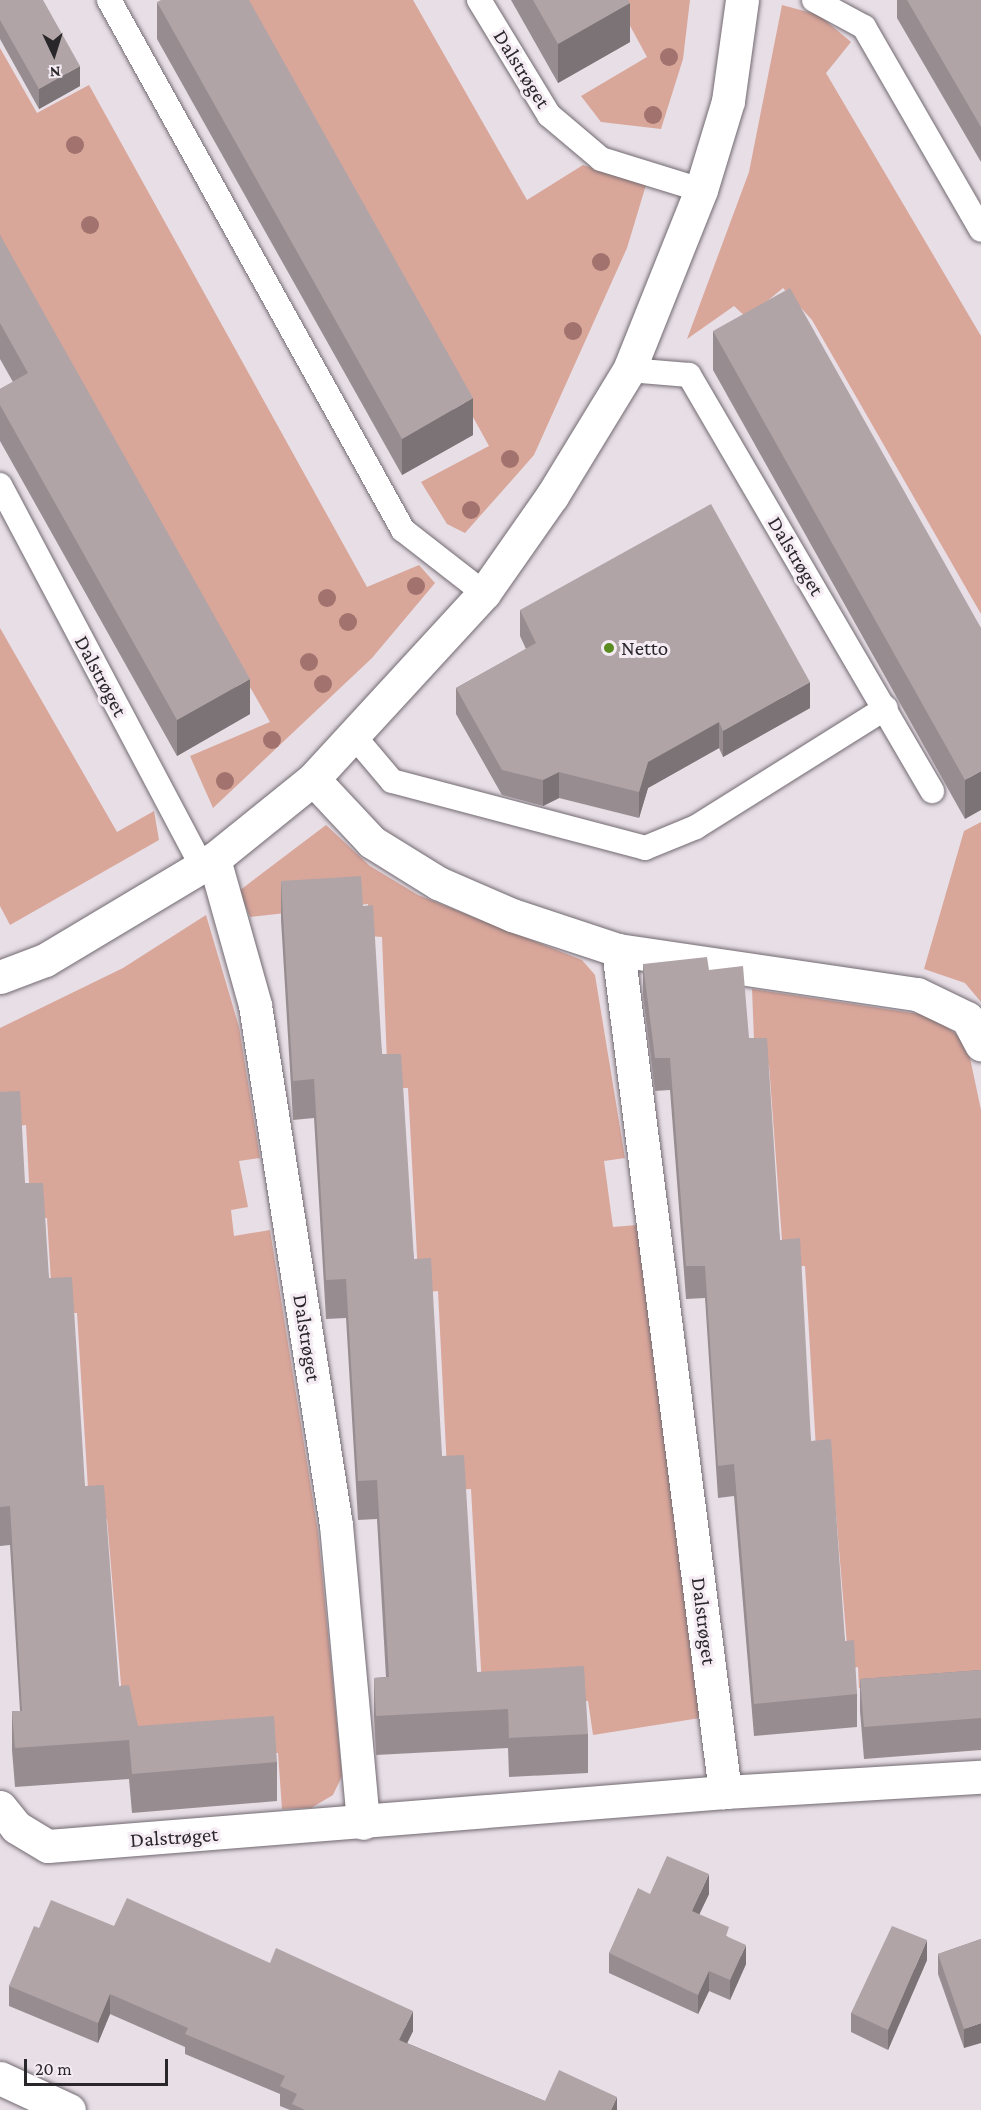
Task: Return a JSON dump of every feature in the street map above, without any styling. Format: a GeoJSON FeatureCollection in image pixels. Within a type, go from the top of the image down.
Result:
{"type":"FeatureCollection","features":[{"type":"Feature","properties":{"kind":"street"},"geometry":{"type":"LineString","coordinates":[[0,978],[45,960],[208,863],[313,779],[484,593],[552,496],[629,370],[701,190],[728,101],[742,0]]}},
{"type":"Feature","properties":{"kind":"street"},"geometry":{"type":"LineString","coordinates":[[313,779],[372,842],[438,883],[512,915],[618,950],[917,994],[967,1018],[981,1044]]}},
{"type":"Feature","properties":{"kind":"street","name":"Dalstrøget"},"geometry":{"type":"LineString","coordinates":[[208,863],[255,1005],[336,1526],[363,1823]]}},
{"type":"Feature","properties":{"kind":"street","name":"Dalstrøget"},"geometry":{"type":"LineString","coordinates":[[618,950],[726,1792]]}},
{"type":"Feature","properties":{"kind":"street","name":"Dalstrøget"},"geometry":{"type":"LineString","coordinates":[[0,1807],[16,1827],[48,1846],[363,1823],[726,1792],[981,1777]]}},
{"type":"Feature","properties":{"kind":"street"},"geometry":{"type":"LineString","coordinates":[[0,2078],[69,2110]]}},
{"type":"Feature","properties":{"kind":"lane"},"geometry":{"type":"LineString","coordinates":[[110,0],[403,530],[484,593]]}},
{"type":"Feature","properties":{"kind":"lane","name":"Dalstrøget"},"geometry":{"type":"LineString","coordinates":[[480,0],[549,115],[601,159],[701,190]]}},
{"type":"Feature","properties":{"kind":"lane"},"geometry":{"type":"LineString","coordinates":[[814,0],[864,27],[981,230]]}},
{"type":"Feature","properties":{"kind":"lane","name":"Dalstrøget"},"geometry":{"type":"LineString","coordinates":[[629,370],[689,375],[886,708],[932,791]]}},
{"type":"Feature","properties":{"kind":"lane","name":"Dalstrøget"},"geometry":{"type":"LineString","coordinates":[[0,485],[208,863]]}},
{"type":"Feature","properties":{"kind":"lane"},"geometry":{"type":"LineString","coordinates":[[353,735],[392,782],[645,848],[696,827],[886,708]]}},
{"type":"Feature","properties":{"kind":"shaded area"},"geometry":{"type":"Polygon","coordinates":[[[243,0],[413,0],[527,200],[583,165],[646,185],[627,248],[534,455],[465,533],[447,524],[421,482],[489,446],[243,0]]]}},
{"type":"Feature","properties":{"kind":"shaded area"},"geometry":{"type":"Polygon","coordinates":[[[616,0],[690,0],[683,59],[661,129],[601,122],[581,96],[647,57],[616,0]]]}},
{"type":"Feature","properties":{"kind":"shaded area"},"geometry":{"type":"Polygon","coordinates":[[[782,5],[819,15],[851,42],[826,73],[981,336],[981,614],[812,320],[783,288],[747,318],[734,306],[687,339],[749,172],[782,5]]]}},
{"type":"Feature","properties":{"kind":"shaded area"},"geometry":{"type":"Polygon","coordinates":[[[0,48],[37,113],[89,85],[367,587],[419,565],[435,583],[372,658],[213,808],[190,756],[270,722],[0,250],[0,48]]]}},
{"type":"Feature","properties":{"kind":"shaded area"},"geometry":{"type":"Polygon","coordinates":[[[0,628],[117,832],[154,811],[159,840],[10,925],[0,906],[0,628]]]}},
{"type":"Feature","properties":{"kind":"shaded area"},"geometry":{"type":"Polygon","coordinates":[[[981,822],[981,1002],[965,983],[924,969],[964,831],[981,822]]]}},
{"type":"Feature","properties":{"kind":"shaded area"},"geometry":{"type":"Polygon","coordinates":[[[326,825],[370,866],[418,895],[582,960],[595,975],[625,1158],[604,1161],[613,1227],[637,1225],[700,1718],[593,1735],[588,1701],[483,1705],[471,1489],[448,1490],[438,1291],[419,1293],[408,1088],[388,1088],[382,937],[369,936],[368,904],[250,917],[239,891],[326,825]]]}},
{"type":"Feature","properties":{"kind":"shaded area"},"geometry":{"type":"Polygon","coordinates":[[[206,915],[239,1027],[260,1158],[239,1161],[248,1207],[231,1210],[234,1236],[270,1230],[318,1532],[342,1776],[333,1795],[311,1808],[282,1809],[278,1753],[141,1760],[124,1720],[107,1519],[90,1521],[77,1313],[53,1313],[47,1218],[31,1219],[26,1125],[0,1128],[0,1028],[123,968],[206,915]]]}},
{"type":"Feature","properties":{"kind":"shaded area"},"geometry":{"type":"Polygon","coordinates":[[[752,989],[933,1016],[961,1038],[970,1058],[981,1110],[981,1699],[859,1688],[858,1667],[849,1669],[832,1465],[817,1465],[805,1266],[784,1267],[769,1065],[755,1064],[752,989]]]}},
{"type":"Feature","properties":{"kind":"building"},"geometry":{"type":"Polygon","coordinates":[[[0,0],[43,0],[80,66],[39,89],[0,20],[0,0]]]}},
{"type":"Feature","properties":{"kind":"building"},"geometry":{"type":"Polygon","coordinates":[[[161,0],[249,0],[473,398],[402,439],[157,2],[161,0]]]}},
{"type":"Feature","properties":{"kind":"building"},"geometry":{"type":"Polygon","coordinates":[[[533,0],[628,0],[630,3],[558,44],[533,0]]]}},
{"type":"Feature","properties":{"kind":"building"},"geometry":{"type":"Polygon","coordinates":[[[907,0],[981,0],[981,127],[907,0]]]}},
{"type":"Feature","properties":{"kind":"building"},"geometry":{"type":"Polygon","coordinates":[[[0,235],[250,679],[177,720],[0,405],[0,389],[28,373],[0,323],[0,235]]]}},
{"type":"Feature","properties":{"kind":"building"},"geometry":{"type":"Polygon","coordinates":[[[790,288],[981,628],[981,771],[965,780],[713,331],[790,288]]]}},
{"type":"Feature","properties":{"kind":"building"},"geometry":{"type":"Polygon","coordinates":[[[711,504],[810,682],[723,731],[719,722],[648,762],[639,792],[559,772],[543,780],[502,770],[456,688],[536,643],[520,610],[711,504]]]}},
{"type":"Feature","properties":{"kind":"building"},"geometry":{"type":"Polygon","coordinates":[[[361,876],[363,906],[373,905],[382,1054],[401,1054],[414,1259],[431,1258],[442,1456],[464,1455],[477,1672],[584,1666],[588,1734],[509,1738],[508,1709],[376,1716],[374,1678],[389,1677],[377,1480],[358,1481],[346,1279],[326,1280],[314,1079],[293,1081],[281,881],[361,876]]]}},
{"type":"Feature","properties":{"kind":"building"},"geometry":{"type":"Polygon","coordinates":[[[707,957],[709,970],[743,966],[749,1038],[767,1038],[780,1240],[800,1238],[811,1441],[831,1439],[845,1641],[854,1640],[857,1694],[754,1704],[734,1464],[718,1466],[705,1266],[686,1266],[670,1058],[655,1058],[643,964],[707,957]]]}},
{"type":"Feature","properties":{"kind":"building"},"geometry":{"type":"Polygon","coordinates":[[[20,1091],[25,1183],[43,1183],[49,1278],[72,1277],[85,1486],[104,1485],[119,1686],[129,1685],[138,1726],[274,1716],[277,1762],[132,1774],[129,1740],[15,1748],[12,1711],[22,1711],[10,1506],[0,1507],[0,1092],[20,1091]]]}},
{"type":"Feature","properties":{"kind":"building"},"geometry":{"type":"Polygon","coordinates":[[[981,1670],[981,1718],[864,1727],[860,1679],[981,1670]]]}},
{"type":"Feature","properties":{"kind":"building"},"geometry":{"type":"Polygon","coordinates":[[[667,1856],[709,1874],[692,1911],[729,1927],[726,1936],[746,1945],[730,1980],[709,1971],[698,1995],[609,1953],[638,1888],[650,1894],[667,1856]]]}},
{"type":"Feature","properties":{"kind":"building"},"geometry":{"type":"Polygon","coordinates":[[[127,1898],[270,1963],[276,1948],[413,2011],[399,2040],[545,2101],[559,2070],[617,2097],[611,2110],[305,2110],[292,2104],[297,2094],[280,2086],[285,2076],[185,2034],[188,2028],[110,1994],[98,2023],[9,1986],[34,1926],[39,1928],[51,1900],[114,1926],[127,1898]]]}},
{"type":"Feature","properties":{"kind":"building"},"geometry":{"type":"Polygon","coordinates":[[[892,1926],[927,1940],[888,2030],[851,2013],[892,1926]]]}},
{"type":"Feature","properties":{"kind":"building"},"geometry":{"type":"Polygon","coordinates":[[[981,1939],[981,2023],[964,2029],[938,1954],[981,1939]]]}},
{"type":"Feature","properties":{"kind":"place","name":"Netto"},"geometry":{"type":"Point","coordinates":[609,648]}}]}
